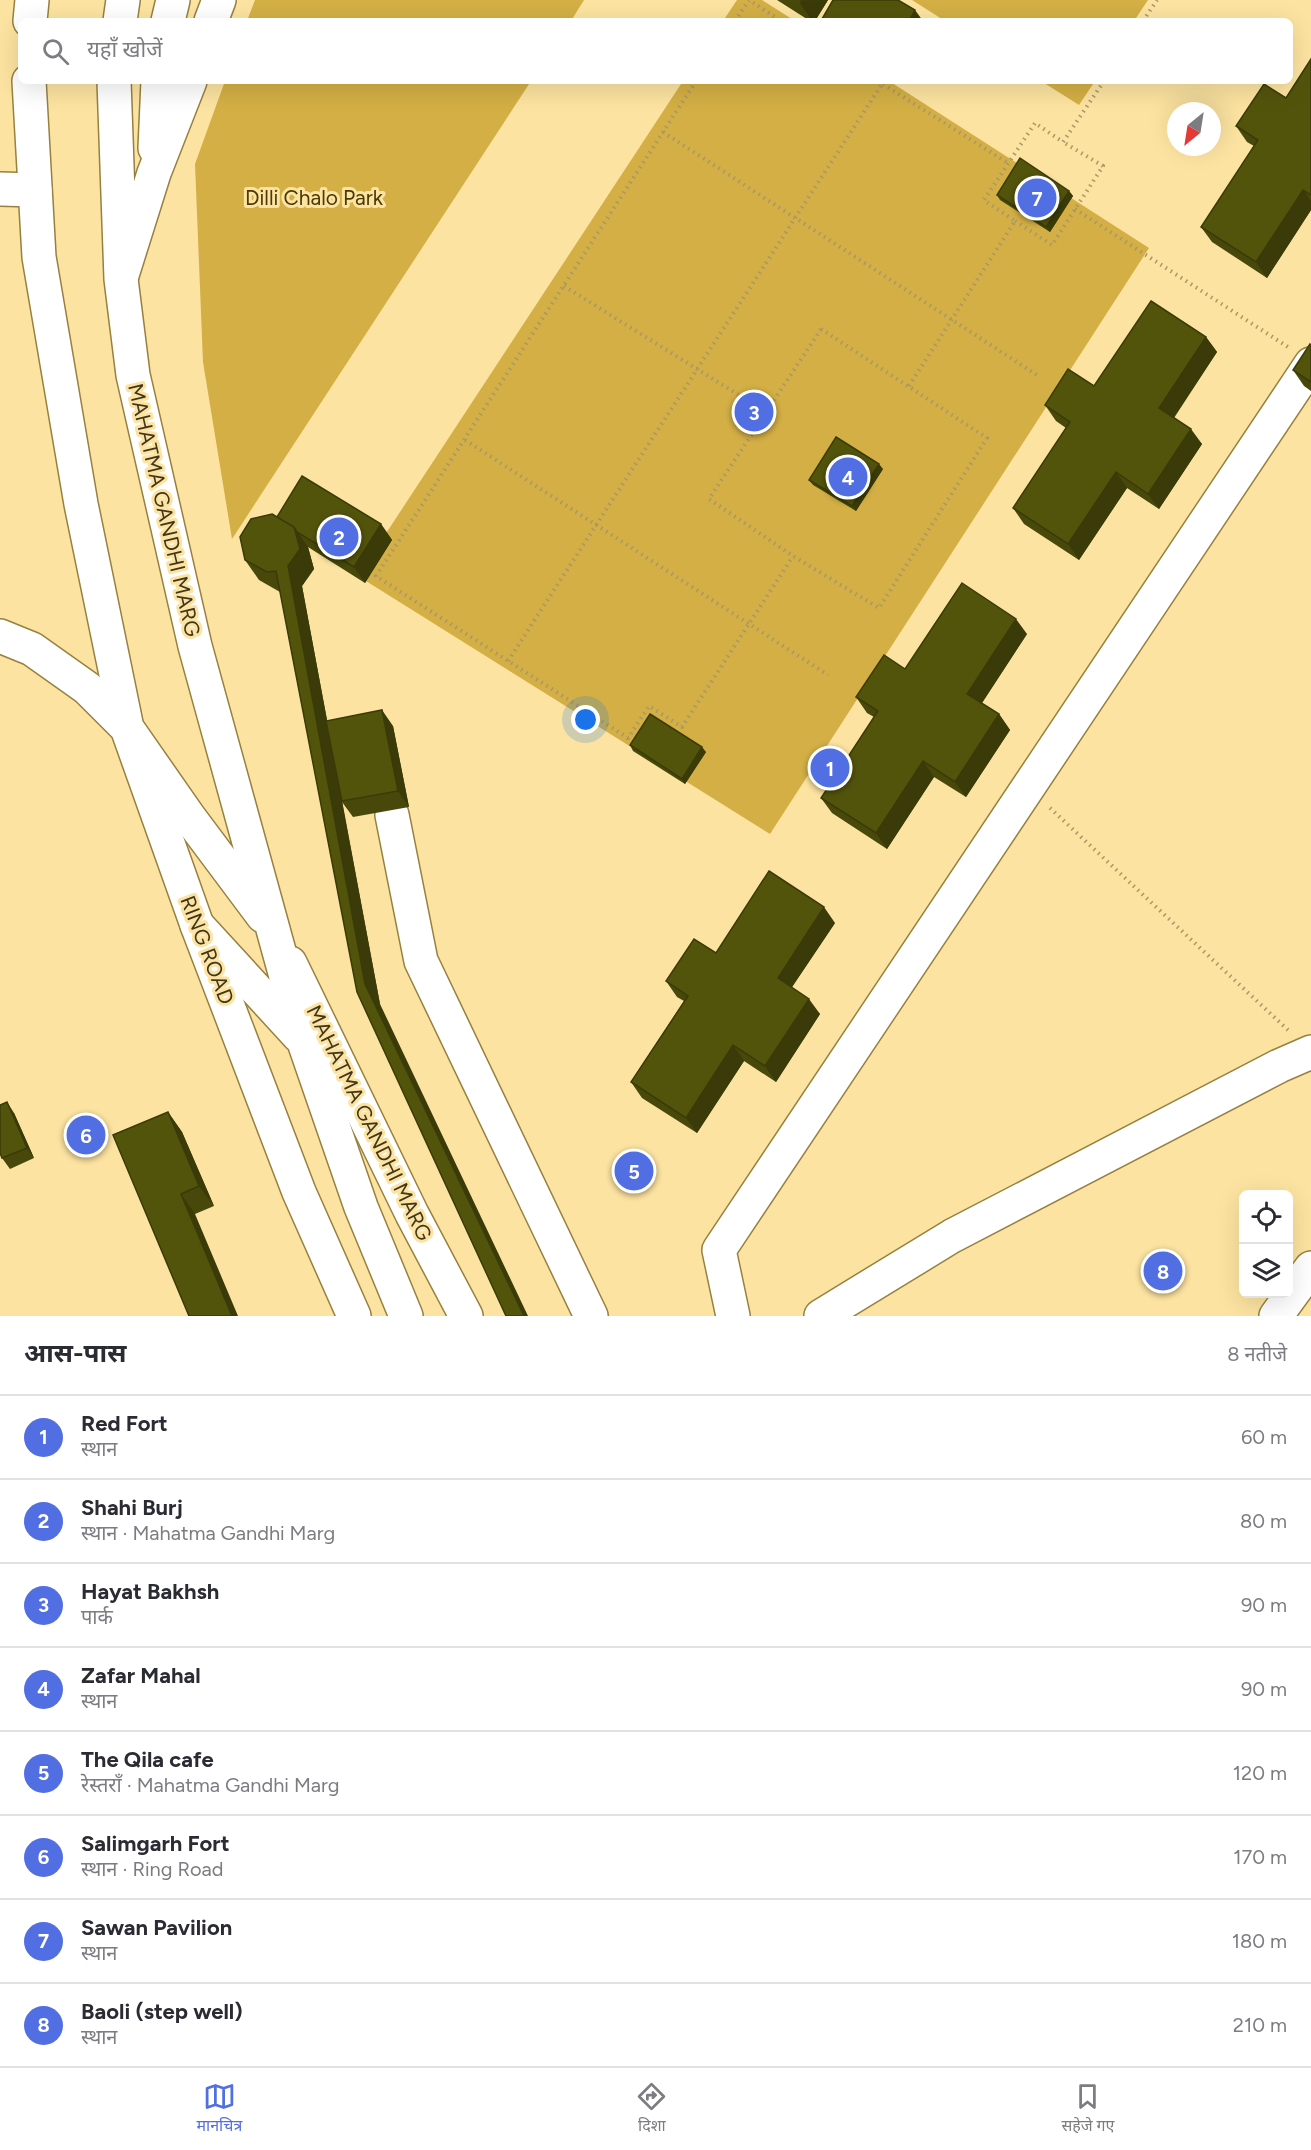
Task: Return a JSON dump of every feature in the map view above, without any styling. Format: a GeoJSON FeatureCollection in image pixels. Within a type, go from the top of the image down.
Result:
{"type":"FeatureCollection","features":[{"type":"Feature","properties":{"kind":"main road"},"geometry":{"type":"LineString","coordinates":[[30,18],[32,0]]}},
{"type":"Feature","properties":{"kind":"main road"},"geometry":{"type":"LineString","coordinates":[[120,18],[123,0]]}},
{"type":"Feature","properties":{"kind":"main road"},"geometry":{"type":"LineString","coordinates":[[169,18],[173,0]]}},
{"type":"Feature","properties":{"kind":"main road"},"geometry":{"type":"LineString","coordinates":[[213,18],[219,0]]}},
{"type":"Feature","properties":{"kind":"main road"},"geometry":{"type":"LineString","coordinates":[[29,84],[39,257],[75,468],[127,728],[189,817],[273,929]]}},
{"type":"Feature","properties":{"kind":"main road","name":"MAHATMA GANDHI MARG"},"geometry":{"type":"LineString","coordinates":[[114,84],[121,279],[134,375],[195,646],[304,1042],[361,1207],[406,1316]]}},
{"type":"Feature","properties":{"kind":"main road"},"geometry":{"type":"LineString","coordinates":[[154,173],[158,84]]}},
{"type":"Feature","properties":{"kind":"main road"},"geometry":{"type":"LineString","coordinates":[[121,279],[154,173],[189,84]]}},
{"type":"Feature","properties":{"kind":"main road"},"geometry":{"type":"LineString","coordinates":[[0,189],[35,190]]}},
{"type":"Feature","properties":{"kind":"main road"},"geometry":{"type":"LineString","coordinates":[[733,1316],[719,1250],[1029,789],[1301,357]]}},
{"type":"Feature","properties":{"kind":"main road","name":"RING ROAD"},"geometry":{"type":"LineString","coordinates":[[0,636],[33,649],[78,682],[127,728],[197,925],[299,1192],[354,1316]]}},
{"type":"Feature","properties":{"kind":"main road"},"geometry":{"type":"LineString","coordinates":[[392,814],[421,961],[591,1316]]}},
{"type":"Feature","properties":{"kind":"main road"},"geometry":{"type":"LineString","coordinates":[[197,925],[304,1042]]}},
{"type":"Feature","properties":{"kind":"main road","name":"MAHATMA GANDHI MARG"},"geometry":{"type":"LineString","coordinates":[[273,929],[412,1214],[466,1316]]}},
{"type":"Feature","properties":{"kind":"main road"},"geometry":{"type":"LineString","coordinates":[[821,1316],[952,1236],[1279,1066],[1311,1052]]}},
{"type":"Feature","properties":{"kind":"main road"},"geometry":{"type":"LineString","coordinates":[[1276,1316],[1311,1268]]}},
{"type":"Feature","properties":{"kind":"path"},"geometry":{"type":"LineString","coordinates":[[737,18],[749,0],[777,18]]}},
{"type":"Feature","properties":{"kind":"path"},"geometry":{"type":"LineString","coordinates":[[1145,18],[1157,0]]}},
{"type":"Feature","properties":{"kind":"path"},"geometry":{"type":"LineString","coordinates":[[694,84],[376,576],[628,738],[649,706],[682,727],[793,556]]}},
{"type":"Feature","properties":{"kind":"path"},"geometry":{"type":"LineString","coordinates":[[508,661],[879,84]]}},
{"type":"Feature","properties":{"kind":"path"},"geometry":{"type":"LineString","coordinates":[[883,84],[1008,164]]}},
{"type":"Feature","properties":{"kind":"path"},"geometry":{"type":"LineString","coordinates":[[1063,141],[1102,84]]}},
{"type":"Feature","properties":{"kind":"path"},"geometry":{"type":"LineString","coordinates":[[1035,123],[1063,141],[1103,166],[1052,245],[984,200],[1035,123]]}},
{"type":"Feature","properties":{"kind":"path"},"geometry":{"type":"LineString","coordinates":[[663,132],[794,219],[953,318],[1040,377]]}},
{"type":"Feature","properties":{"kind":"path"},"geometry":{"type":"LineString","coordinates":[[1075,209],[1301,357]]}},
{"type":"Feature","properties":{"kind":"path"},"geometry":{"type":"LineString","coordinates":[[909,386],[1016,221]]}},
{"type":"Feature","properties":{"kind":"path"},"geometry":{"type":"LineString","coordinates":[[564,286],[766,412]]}},
{"type":"Feature","properties":{"kind":"path"},"geometry":{"type":"LineString","coordinates":[[821,329],[987,438],[879,608],[793,556],[709,499],[766,412],[821,329]]}},
{"type":"Feature","properties":{"kind":"path"},"geometry":{"type":"LineString","coordinates":[[465,440],[828,675]]}},
{"type":"Feature","properties":{"kind":"path"},"geometry":{"type":"LineString","coordinates":[[1029,789],[1311,1052]]}},
{"type":"Feature","properties":{"kind":"green space"},"geometry":{"type":"Polygon","coordinates":[[[255,0],[584,0],[573,18],[248,18],[255,0]]]}},
{"type":"Feature","properties":{"kind":"green space"},"geometry":{"type":"Polygon","coordinates":[[[737,0],[762,0],[790,18],[725,18],[737,0]]]}},
{"type":"Feature","properties":{"kind":"green space"},"geometry":{"type":"Polygon","coordinates":[[[912,0],[1148,0],[1136,18],[940,18],[912,0]]]}},
{"type":"Feature","properties":{"kind":"green space","name":"Dilli Chalo Park"},"geometry":{"type":"Polygon","coordinates":[[[224,84],[529,84],[232,539],[203,362],[195,164],[224,84]]]}},
{"type":"Feature","properties":{"kind":"green space"},"geometry":{"type":"Polygon","coordinates":[[[681,84],[894,84],[1149,248],[770,834],[358,576],[681,84]]]}},
{"type":"Feature","properties":{"kind":"green space"},"geometry":{"type":"Polygon","coordinates":[[[1046,84],[1093,84],[1079,105],[1046,84]]]}},
{"type":"Feature","properties":{"kind":"building"},"geometry":{"type":"Polygon","coordinates":[[[833,0],[898,0],[915,10],[911,18],[823,18],[833,0]]]}},
{"type":"Feature","properties":{"kind":"building"},"geometry":{"type":"Polygon","coordinates":[[[1311,59],[1311,195],[1303,190],[1256,262],[1201,227],[1258,140],[1236,126],[1264,84],[1286,98],[1311,59]]]}},
{"type":"Feature","properties":{"kind":"building"},"geometry":{"type":"Polygon","coordinates":[[[1020,158],[1069,191],[1046,227],[997,195],[1020,158]]]}},
{"type":"Feature","properties":{"kind":"building"},"geometry":{"type":"Polygon","coordinates":[[[1151,301],[1206,337],[1159,408],[1191,429],[1148,494],[1116,472],[1068,544],[1013,508],[1070,422],[1045,405],[1068,369],[1094,386],[1151,301]]]}},
{"type":"Feature","properties":{"kind":"building"},"geometry":{"type":"Polygon","coordinates":[[[1311,345],[1311,382],[1293,370],[1311,345]]]}},
{"type":"Feature","properties":{"kind":"building"},"geometry":{"type":"Polygon","coordinates":[[[836,437],[879,464],[852,506],[809,480],[836,437]]]}},
{"type":"Feature","properties":{"kind":"building"},"geometry":{"type":"Polygon","coordinates":[[[302,476],[381,524],[354,567],[277,517],[302,476]]]}},
{"type":"Feature","properties":{"kind":"building"},"geometry":{"type":"Polygon","coordinates":[[[272,514],[294,527],[300,549],[288,566],[365,984],[524,1316],[506,1316],[357,992],[276,571],[267,572],[245,560],[240,537],[251,519],[272,514]]]}},
{"type":"Feature","properties":{"kind":"building"},"geometry":{"type":"Polygon","coordinates":[[[962,583],[1016,619],[967,694],[999,714],[955,782],[923,761],[876,833],[821,798],[878,711],[856,697],[884,655],[905,669],[962,583]]]}},
{"type":"Feature","properties":{"kind":"building"},"geometry":{"type":"Polygon","coordinates":[[[382,710],[398,791],[342,801],[326,721],[382,710]]]}},
{"type":"Feature","properties":{"kind":"building"},"geometry":{"type":"Polygon","coordinates":[[[650,714],[702,747],[682,779],[630,745],[650,714]]]}},
{"type":"Feature","properties":{"kind":"building"},"geometry":{"type":"Polygon","coordinates":[[[769,871],[824,907],[778,978],[809,999],[765,1066],[733,1045],[686,1118],[631,1082],[688,996],[666,981],[694,939],[716,953],[769,871]]]}},
{"type":"Feature","properties":{"kind":"building"},"geometry":{"type":"Polygon","coordinates":[[[7,1102],[27,1148],[2,1158],[0,1153],[0,1105],[7,1102]]]}},
{"type":"Feature","properties":{"kind":"building"},"geometry":{"type":"Polygon","coordinates":[[[168,1112],[199,1186],[181,1194],[232,1316],[189,1316],[113,1135],[168,1112]]]}},
{"type":"Feature","properties":{"kind":"place","name":"Sawan Pavilion"},"geometry":{"type":"Point","coordinates":[1037,198]}},
{"type":"Feature","properties":{"kind":"place","name":"Hayat Bakhsh"},"geometry":{"type":"Point","coordinates":[754,412]}},
{"type":"Feature","properties":{"kind":"place","name":"Zafar Mahal"},"geometry":{"type":"Point","coordinates":[848,477]}},
{"type":"Feature","properties":{"kind":"place","name":"Shahi Burj"},"geometry":{"type":"Point","coordinates":[339,537]}},
{"type":"Feature","properties":{"kind":"place","name":"Red Fort"},"geometry":{"type":"Point","coordinates":[830,768]}},
{"type":"Feature","properties":{"kind":"place","name":"Salimgarh Fort"},"geometry":{"type":"Point","coordinates":[86,1135]}},
{"type":"Feature","properties":{"kind":"place","name":"The Qila cafe"},"geometry":{"type":"Point","coordinates":[634,1171]}},
{"type":"Feature","properties":{"kind":"place","name":"Baoli (step well)"},"geometry":{"type":"Point","coordinates":[1163,1271]}}]}
